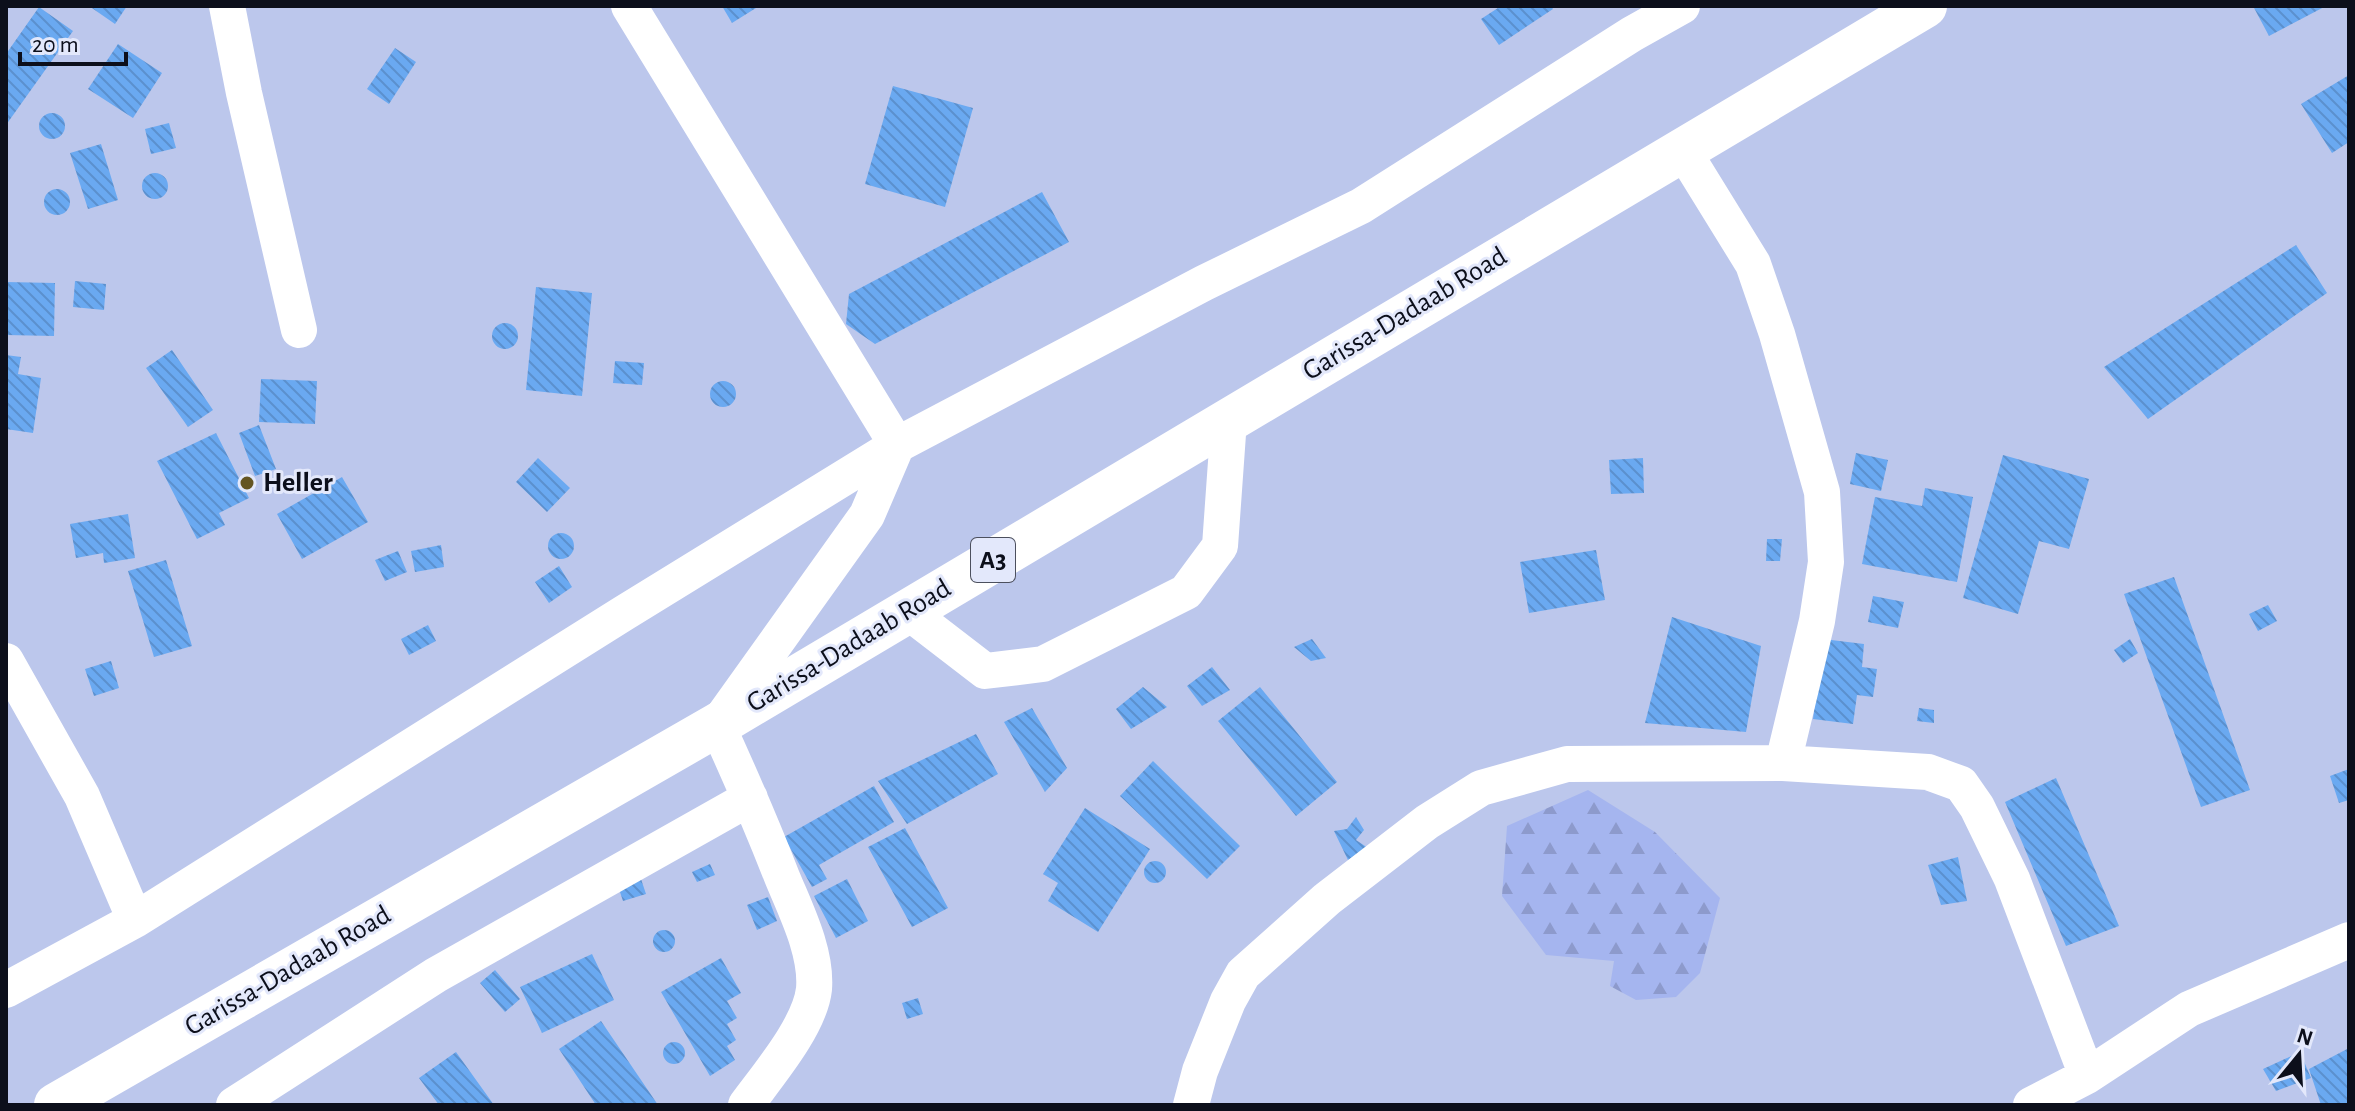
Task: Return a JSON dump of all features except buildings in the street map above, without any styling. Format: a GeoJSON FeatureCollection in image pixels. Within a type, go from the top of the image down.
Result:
{"type":"FeatureCollection","features":[{"type":"Feature","properties":{"kind":"highway","name":"Garissa-Dadaab Road"},"geometry":{"type":"LineString","coordinates":[[56,1105],[717,725],[1925,6]]}},
{"type":"Feature","properties":{"kind":"street"},"geometry":{"type":"LineString","coordinates":[[227,6],[299,330]]}},
{"type":"Feature","properties":{"kind":"street"},"geometry":{"type":"LineString","coordinates":[[629,6],[897,445]]}},
{"type":"Feature","properties":{"kind":"street"},"geometry":{"type":"LineString","coordinates":[[6,990],[135,920],[897,445],[1204,283],[1361,206],[1632,34],[1682,6]]}},
{"type":"Feature","properties":{"kind":"street"},"geometry":{"type":"LineString","coordinates":[[1682,149],[1753,264],[1777,334],[1822,492],[1826,562],[1817,621],[1783,763]]}},
{"type":"Feature","properties":{"kind":"street"},"geometry":{"type":"LineString","coordinates":[[907,611],[985,671],[1043,664],[1186,592],[1220,546],[1229,420]]}},
{"type":"Feature","properties":{"kind":"street"},"geometry":{"type":"LineString","coordinates":[[746,1105],[801,1023],[814,991],[813,964],[792,902],[717,725],[867,515],[897,445]]}},
{"type":"Feature","properties":{"kind":"street"},"geometry":{"type":"LineString","coordinates":[[6,661],[82,796],[135,920]]}},
{"type":"Feature","properties":{"kind":"street"},"geometry":{"type":"LineString","coordinates":[[1191,1105],[1200,1071],[1228,1001],[1243,974],[1327,899],[1427,822],[1481,788],[1567,764],[1783,763],[1928,772],[1961,784],[1977,807],[2012,879],[2087,1076]]}},
{"type":"Feature","properties":{"kind":"street"},"geometry":{"type":"LineString","coordinates":[[234,1105],[436,975],[750,798]]}},
{"type":"Feature","properties":{"kind":"street"},"geometry":{"type":"LineString","coordinates":[[2031,1105],[2087,1076],[2189,1009],[2349,940]]}},
{"type":"Feature","properties":{"kind":"green space"},"geometry":{"type":"Polygon","coordinates":[[[1588,790],[1655,832],[1720,898],[1700,973],[1676,997],[1636,1000],[1610,986],[1614,961],[1546,955],[1502,896],[1507,826],[1588,790]]]}},
{"type":"Feature","properties":{"kind":"place","name":"Heller"},"geometry":{"type":"Point","coordinates":[247,483]}}]}
